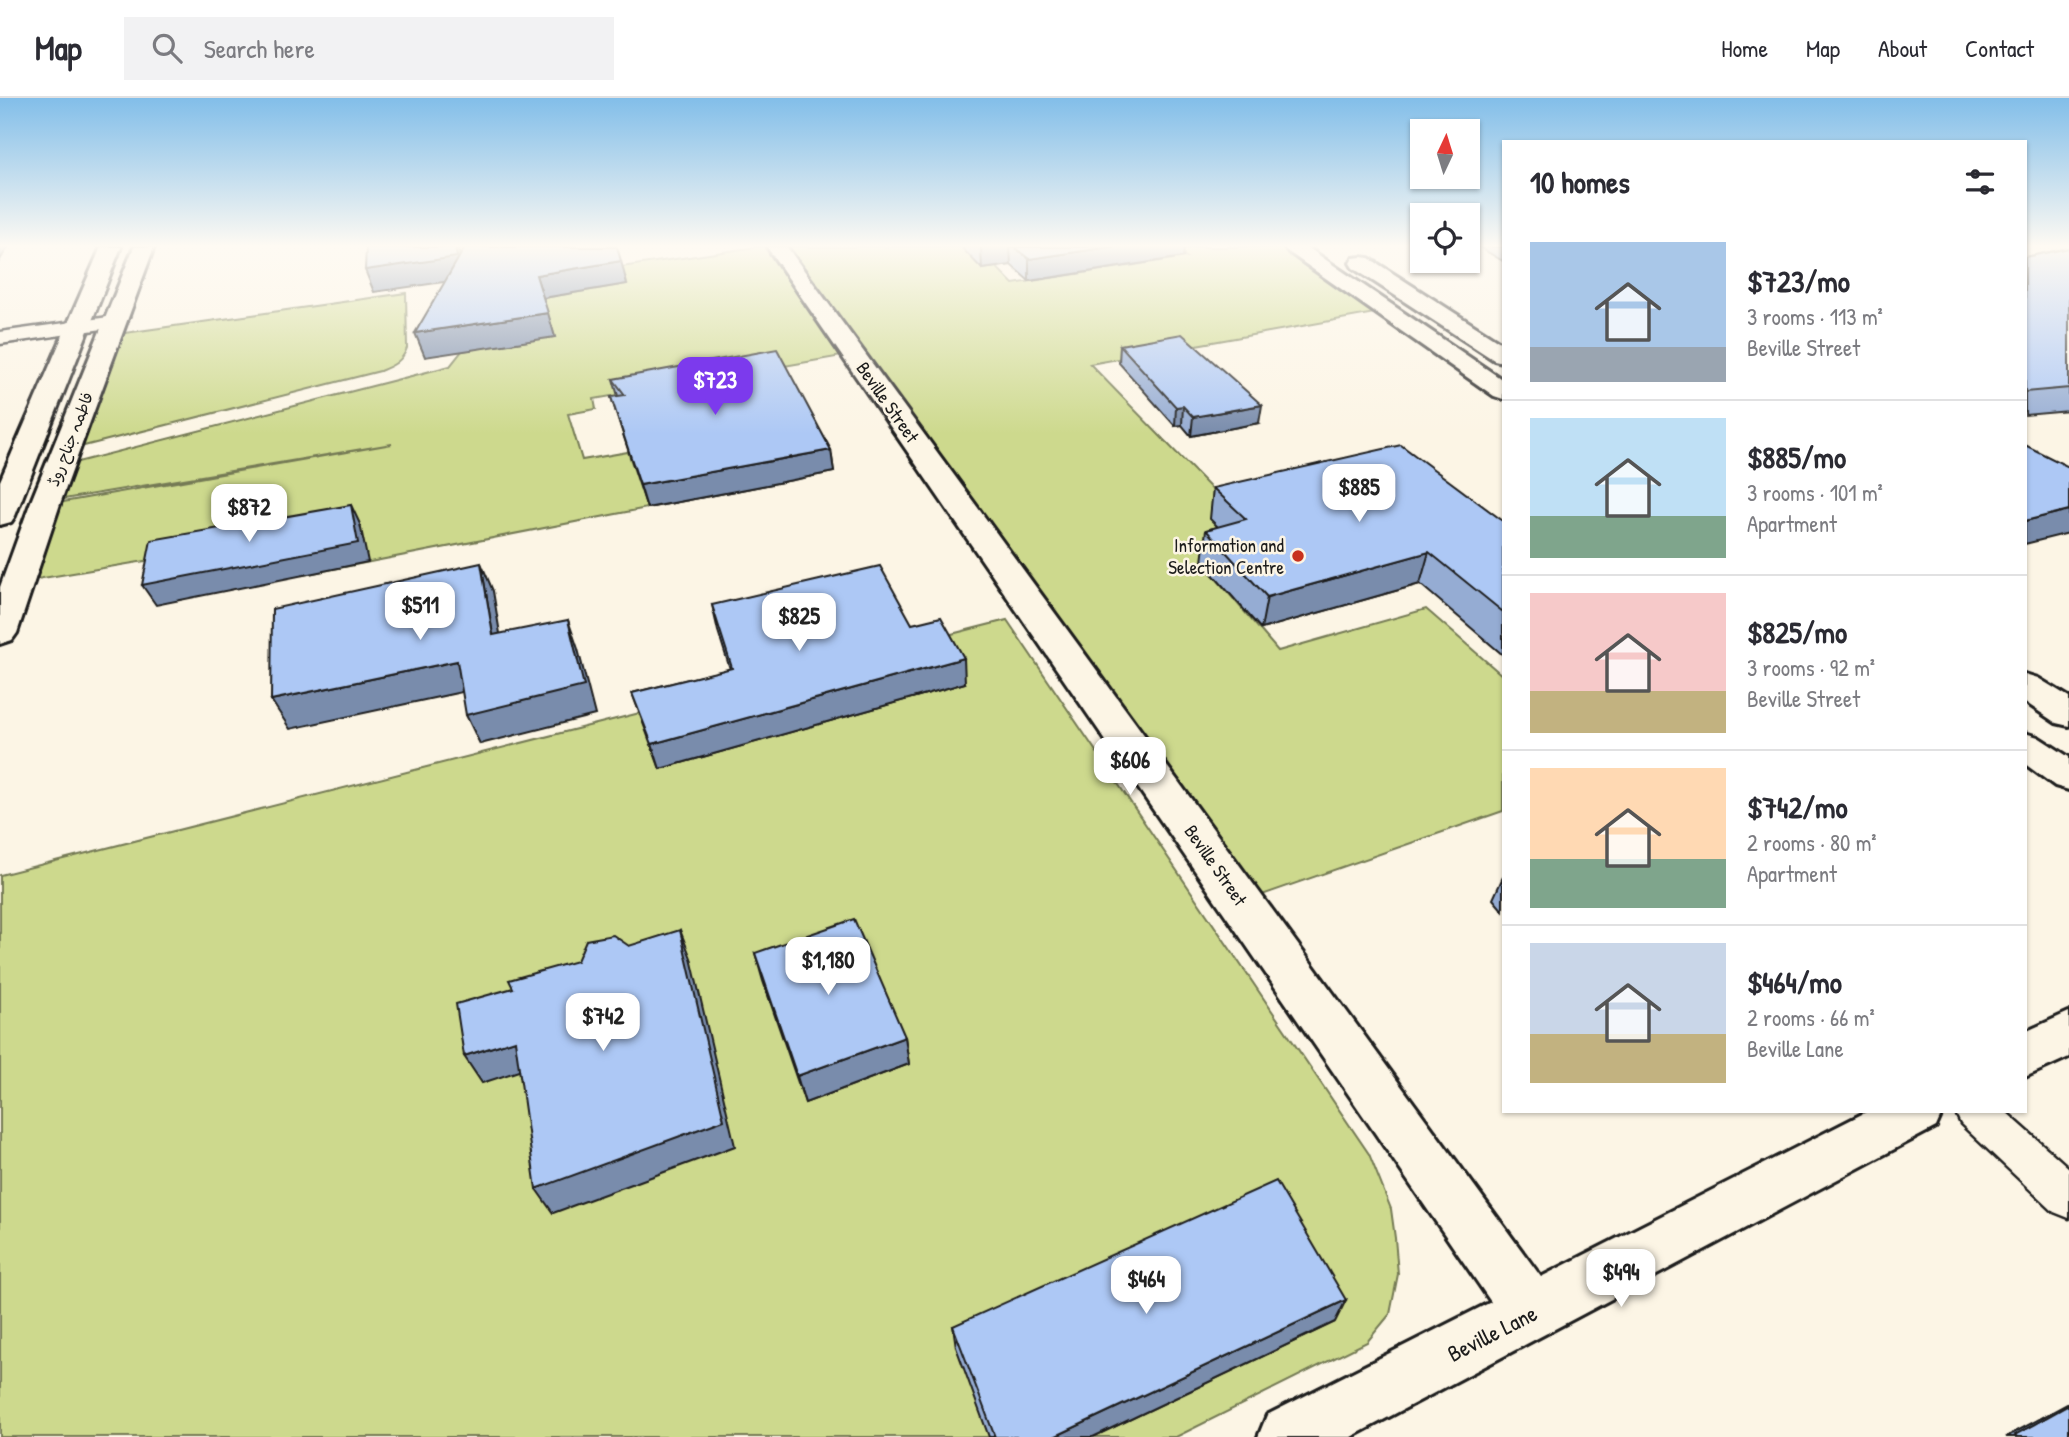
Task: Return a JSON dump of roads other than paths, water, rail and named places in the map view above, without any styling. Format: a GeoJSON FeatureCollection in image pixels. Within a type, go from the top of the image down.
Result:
{"type":"FeatureCollection","features":[{"type":"Feature","properties":{"kind":"main road","name":"فاطمہ جناح روڈ"},"geometry":{"type":"LineString","coordinates":[[0,516],[86,309]]}},
{"type":"Feature","properties":{"kind":"main road","name":"فاطمہ جناح روڈ"},"geometry":{"type":"LineString","coordinates":[[0,633],[45,504],[121,309]]}},
{"type":"Feature","properties":{"kind":"main road","name":"Beville Street"},"geometry":{"type":"LineString","coordinates":[[821,309],[1532,1312]]}},
{"type":"Feature","properties":{"kind":"main road"},"geometry":{"type":"LineString","coordinates":[[1385,309],[1502,390]]}},
{"type":"Feature","properties":{"kind":"main road"},"geometry":{"type":"LineString","coordinates":[[1433,309],[1502,354]]}},
{"type":"Feature","properties":{"kind":"main road"},"geometry":{"type":"LineString","coordinates":[[2027,687],[2069,714]]}},
{"type":"Feature","properties":{"kind":"main road"},"geometry":{"type":"LineString","coordinates":[[2027,747],[2069,776]]}},
{"type":"Feature","properties":{"kind":"main road"},"geometry":{"type":"LineString","coordinates":[[2027,1055],[2069,1033]]}},
{"type":"Feature","properties":{"kind":"main road","name":"Beville Lane"},"geometry":{"type":"LineString","coordinates":[[1289,1437],[1913,1113]]}},
{"type":"Feature","properties":{"kind":"lane"},"geometry":{"type":"LineString","coordinates":[[0,338],[116,322]]}},
{"type":"Feature","properties":{"kind":"lane"},"geometry":{"type":"LineString","coordinates":[[1977,1113],[2069,1197]]}},
{"type":"Feature","properties":{"kind":"place","name":"Information and Selection Centre"},"geometry":{"type":"Point","coordinates":[1298,556]}}]}
